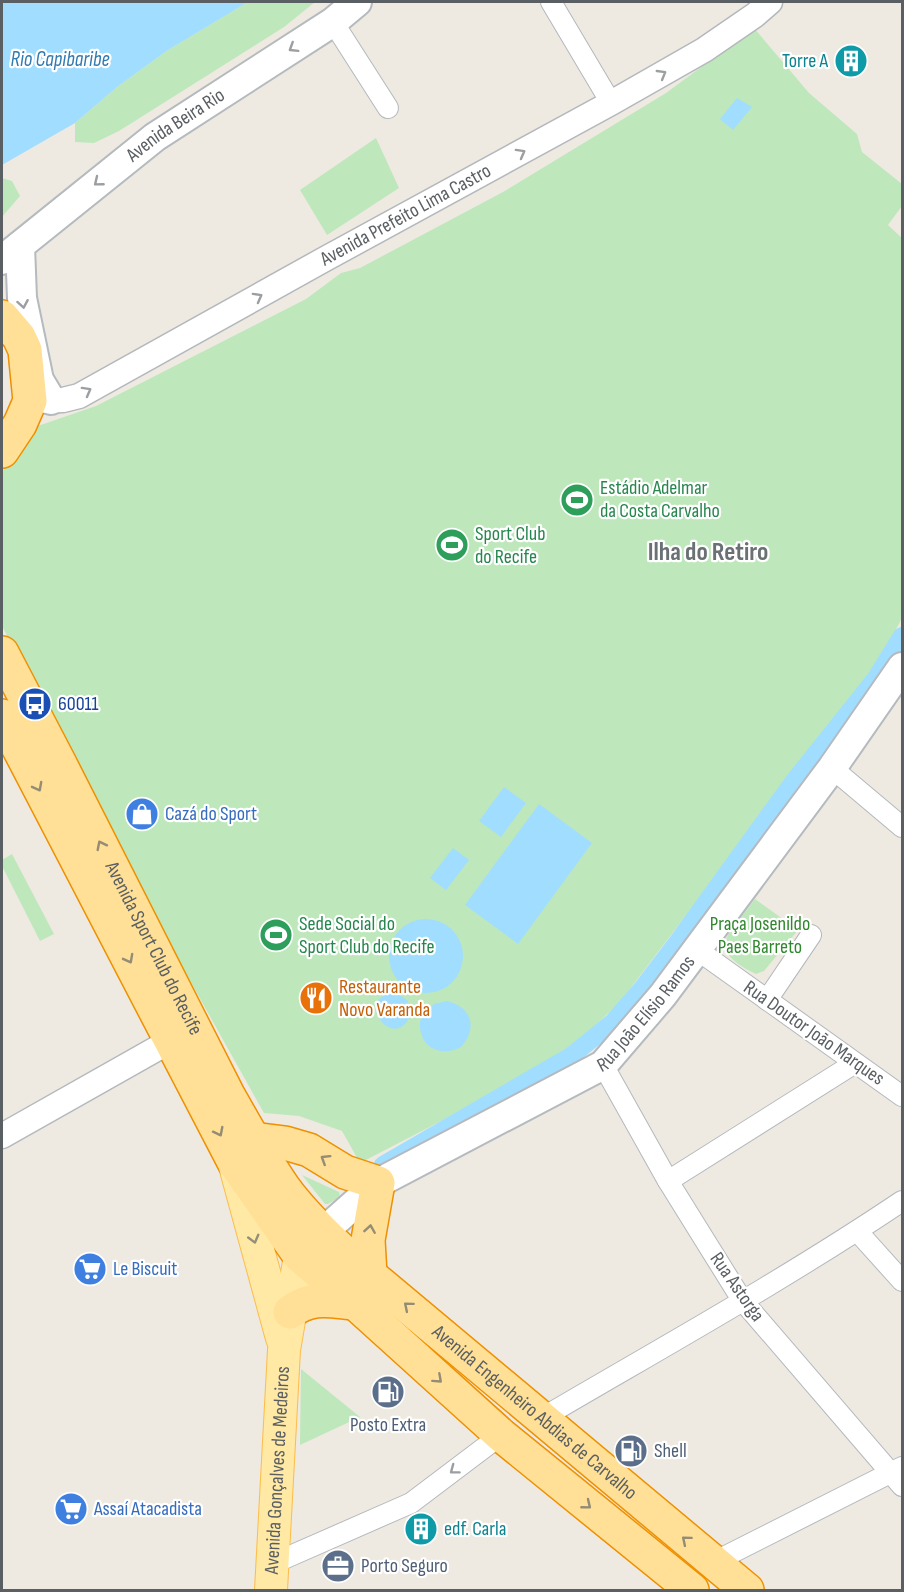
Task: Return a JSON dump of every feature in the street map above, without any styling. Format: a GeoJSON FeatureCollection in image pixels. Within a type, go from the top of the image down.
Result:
{"type":"FeatureCollection","features":[{"type":"Feature","properties":{"kind":"highway"},"geometry":{"type":"LineString","coordinates":[[2,317],[20,337],[41,401],[20,424],[2,452]]}},
{"type":"Feature","properties":{"kind":"highway","name":"Avenida Sport Club do Recife"},"geometry":{"type":"LineString","coordinates":[[8,666],[178,998],[244,1151]]}},
{"type":"Feature","properties":{"kind":"highway","name":"Avenida Sport Club do Recife"},"geometry":{"type":"LineString","coordinates":[[6,737],[171,1040],[244,1151],[311,1244]]}},
{"type":"Feature","properties":{"kind":"highway"},"geometry":{"type":"LineString","coordinates":[[244,1151],[285,1143],[309,1150],[345,1172],[378,1183],[368,1240],[363,1289],[311,1300],[291,1312]]}},
{"type":"Feature","properties":{"kind":"highway","name":"Avenida Engenheiro Abdias de Carvalho"},"geometry":{"type":"LineString","coordinates":[[311,1244],[363,1289],[542,1418],[712,1563],[747,1590]]}},
{"type":"Feature","properties":{"kind":"highway","name":"Avenida Engenheiro Abdias de Carvalho"},"geometry":{"type":"LineString","coordinates":[[363,1289],[501,1435],[681,1588]]}},
{"type":"Feature","properties":{"kind":"main road","name":"Avenida Beira Rio"},"geometry":{"type":"LineString","coordinates":[[11,253],[155,137],[333,22],[357,2]]}},
{"type":"Feature","properties":{"kind":"main road"},"geometry":{"type":"LineString","coordinates":[[11,253],[39,380],[41,401]]}},
{"type":"Feature","properties":{"kind":"main road","name":"Rua João Elísio Ramos"},"geometry":{"type":"LineString","coordinates":[[311,1244],[378,1183],[603,1065],[663,995],[900,678]]}},
{"type":"Feature","properties":{"kind":"main road","name":"Avenida Gonçalves de Medeiros"},"geometry":{"type":"LineString","coordinates":[[244,1151],[284,1350]]}},
{"type":"Feature","properties":{"kind":"main road","name":"Avenida Gonçalves de Medeiros"},"geometry":{"type":"LineString","coordinates":[[271,1577],[284,1350],[291,1312],[311,1244]]}},
{"type":"Feature","properties":{"kind":"street"},"geometry":{"type":"LineString","coordinates":[[551,2],[611,103]]}},
{"type":"Feature","properties":{"kind":"street","name":"Avenida Prefeito Lima Castro"},"geometry":{"type":"LineString","coordinates":[[41,401],[79,396],[704,50],[770,2]]}},
{"type":"Feature","properties":{"kind":"street"},"geometry":{"type":"LineString","coordinates":[[333,22],[388,108]]}},
{"type":"Feature","properties":{"kind":"street"},"geometry":{"type":"LineString","coordinates":[[2,712],[8,666]]}},
{"type":"Feature","properties":{"kind":"street"},"geometry":{"type":"LineString","coordinates":[[832,768],[903,827]]}},
{"type":"Feature","properties":{"kind":"street"},"geometry":{"type":"LineString","coordinates":[[767,1000],[811,935]]}},
{"type":"Feature","properties":{"kind":"street","name":"Rua Doutor João Marques"},"geometry":{"type":"LineString","coordinates":[[696,950],[903,1096]]}},
{"type":"Feature","properties":{"kind":"street"},"geometry":{"type":"LineString","coordinates":[[2,1136],[171,1040]]}},
{"type":"Feature","properties":{"kind":"street"},"geometry":{"type":"LineString","coordinates":[[668,1181],[855,1063]]}},
{"type":"Feature","properties":{"kind":"street","name":"Rua Astorga"},"geometry":{"type":"LineString","coordinates":[[603,1065],[668,1181],[742,1300],[811,1382],[899,1475]]}},
{"type":"Feature","properties":{"kind":"street"},"geometry":{"type":"LineString","coordinates":[[542,1418],[857,1231],[903,1201]]}},
{"type":"Feature","properties":{"kind":"street"},"geometry":{"type":"LineString","coordinates":[[857,1231],[903,1281]]}},
{"type":"Feature","properties":{"kind":"street"},"geometry":{"type":"LineString","coordinates":[[271,1577],[411,1503],[501,1435]]}},
{"type":"Feature","properties":{"kind":"street"},"geometry":{"type":"LineString","coordinates":[[712,1563],[899,1475]]}},
{"type":"Feature","properties":{"kind":"green space"},"geometry":{"type":"Polygon","coordinates":[[[248,2],[315,2],[284,27],[119,131],[94,143],[75,142],[75,123],[117,87],[168,50],[248,2]]]}},
{"type":"Feature","properties":{"kind":"green space","name":"Sport Club do Recife"},"geometry":{"type":"Polygon","coordinates":[[[754,28],[809,93],[857,134],[862,152],[902,184],[902,206],[888,225],[902,238],[902,618],[880,660],[620,1002],[580,1040],[539,1066],[482,1100],[360,1163],[342,1131],[299,1116],[264,1113],[189,979],[2,626],[2,472],[29,429],[96,406],[306,299],[341,273],[360,268],[503,192],[666,93],[754,28]]]}},
{"type":"Feature","properties":{"kind":"green space"},"geometry":{"type":"Polygon","coordinates":[[[376,138],[399,188],[327,235],[300,190],[376,138]]]}},
{"type":"Feature","properties":{"kind":"green space"},"geometry":{"type":"Polygon","coordinates":[[[2,178],[12,181],[20,196],[2,217],[2,178]]]}},
{"type":"Feature","properties":{"kind":"green space"},"geometry":{"type":"Polygon","coordinates":[[[12,854],[54,934],[40,941],[2,866],[2,860],[12,854]]]}},
{"type":"Feature","properties":{"kind":"green space","name":"Praça Josenildo Paes Barreto"},"geometry":{"type":"Polygon","coordinates":[[[755,899],[798,930],[764,971],[756,974],[730,957],[726,948],[726,940],[730,931],[755,899]]]}},
{"type":"Feature","properties":{"kind":"green space"},"geometry":{"type":"Polygon","coordinates":[[[302,1175],[339,1192],[340,1197],[325,1204],[302,1175]]]}},
{"type":"Feature","properties":{"kind":"green space"},"geometry":{"type":"Polygon","coordinates":[[[301,1369],[360,1417],[300,1445],[301,1369]]]}},
{"type":"Feature","properties":{"kind":"water","name":"Rio Capibaribe"},"geometry":{"type":"Polygon","coordinates":[[[2,2],[248,2],[168,50],[117,87],[75,123],[2,165],[2,2]]]}},
{"type":"Feature","properties":{"kind":"water"},"geometry":{"type":"Polygon","coordinates":[[[737,98],[752,107],[733,130],[720,119],[737,98]]]}},
{"type":"Feature","properties":{"kind":"water"},"geometry":{"type":"Polygon","coordinates":[[[504,787],[526,803],[501,837],[479,821],[504,787]]]}},
{"type":"Feature","properties":{"kind":"water"},"geometry":{"type":"Polygon","coordinates":[[[539,804],[592,843],[518,944],[465,905],[539,804]]]}},
{"type":"Feature","properties":{"kind":"water"},"geometry":{"type":"Polygon","coordinates":[[[453,848],[469,860],[446,890],[430,878],[453,848]]]}},
{"type":"Feature","properties":{"kind":"water"},"geometry":{"type":"Polygon","coordinates":[[[426,919],[447,925],[457,935],[463,956],[457,977],[447,987],[426,993],[405,987],[395,977],[389,956],[395,935],[405,925],[426,919]]]}},
{"type":"Feature","properties":{"kind":"water"},"geometry":{"type":"Polygon","coordinates":[[[397,993],[408,1001],[411,1013],[404,1025],[396,1029],[387,1027],[376,1012],[377,1003],[383,996],[397,993]]]}},
{"type":"Feature","properties":{"kind":"water"},"geometry":{"type":"Polygon","coordinates":[[[447,1001],[467,1013],[471,1026],[470,1033],[461,1047],[443,1051],[427,1044],[421,1033],[420,1024],[421,1019],[431,1010],[433,1004],[447,1001]]]}},
{"type":"Feature","properties":{"kind":"waterway"},"geometry":{"type":"LineString","coordinates":[[383,1165],[571,1056],[613,1022],[641,990],[794,781],[876,678],[902,636]]}},
{"type":"Feature","properties":{"kind":"place","name":"Torre A"},"geometry":{"type":"Point","coordinates":[851,61]}},
{"type":"Feature","properties":{"kind":"place","name":"Estádio Adelmar da Costa Carvalho"},"geometry":{"type":"Point","coordinates":[577,500]}},
{"type":"Feature","properties":{"kind":"place","name":"Sport Club do Recife"},"geometry":{"type":"Point","coordinates":[452,545]}},
{"type":"Feature","properties":{"kind":"place","name":"60011"},"geometry":{"type":"Point","coordinates":[35,704]}},
{"type":"Feature","properties":{"kind":"place","name":"Cazá do Sport"},"geometry":{"type":"Point","coordinates":[142,814]}},
{"type":"Feature","properties":{"kind":"place","name":"Sede Social do Sport Club do Recife"},"geometry":{"type":"Point","coordinates":[276,935]}},
{"type":"Feature","properties":{"kind":"place","name":"Restaurante Novo Varanda"},"geometry":{"type":"Point","coordinates":[316,998]}},
{"type":"Feature","properties":{"kind":"place","name":"Le Biscuit"},"geometry":{"type":"Point","coordinates":[90,1269]}},
{"type":"Feature","properties":{"kind":"place","name":"Posto Extra"},"geometry":{"type":"Point","coordinates":[388,1392]}},
{"type":"Feature","properties":{"kind":"place","name":"Shell"},"geometry":{"type":"Point","coordinates":[631,1451]}},
{"type":"Feature","properties":{"kind":"place","name":"Assaí Atacadista"},"geometry":{"type":"Point","coordinates":[71,1509]}},
{"type":"Feature","properties":{"kind":"place","name":"edf. Carla"},"geometry":{"type":"Point","coordinates":[421,1529]}},
{"type":"Feature","properties":{"kind":"place","name":"Porto Seguro"},"geometry":{"type":"Point","coordinates":[338,1566]}},
{"type":"Feature","properties":{"kind":"district","name":"Ilha do Retiro"},"geometry":{"type":"Point","coordinates":[708,552]}}]}
